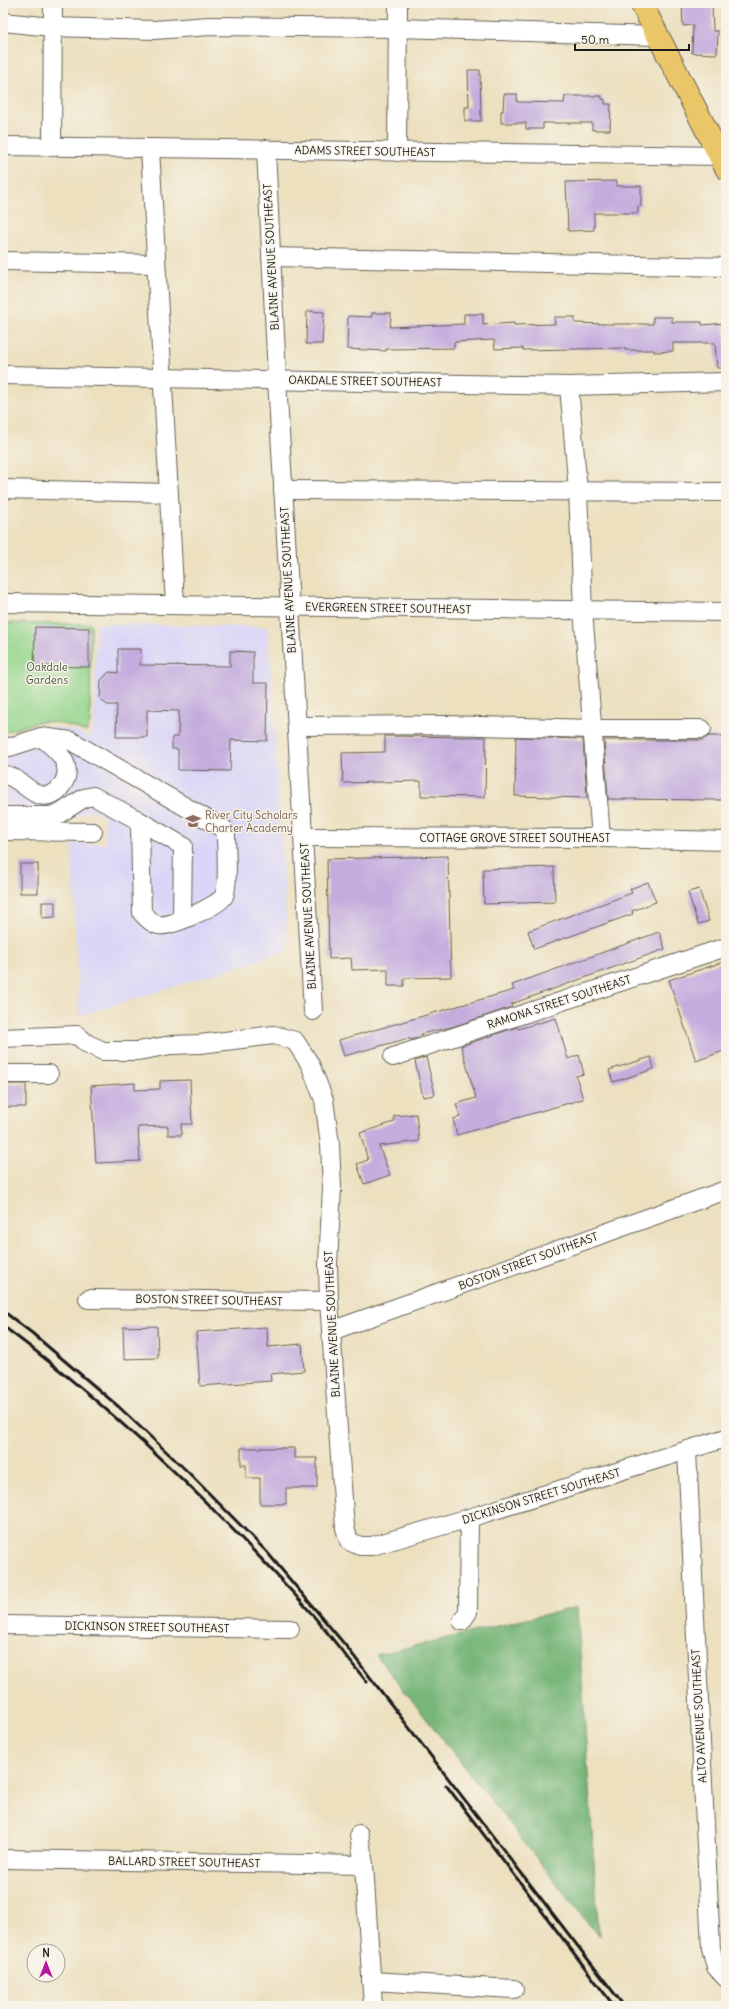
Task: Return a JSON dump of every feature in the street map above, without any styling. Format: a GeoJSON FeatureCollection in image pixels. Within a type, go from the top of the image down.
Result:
{"type":"FeatureCollection","features":[{"type":"Feature","properties":{"kind":"main road"},"geometry":{"type":"LineString","coordinates":[[641,3],[724,160]]}},
{"type":"Feature","properties":{"kind":"street"},"geometry":{"type":"LineString","coordinates":[[52,3],[52,147]]}},
{"type":"Feature","properties":{"kind":"street"},"geometry":{"type":"LineString","coordinates":[[396,152],[398,3]]}},
{"type":"Feature","properties":{"kind":"street"},"geometry":{"type":"LineString","coordinates":[[3,22],[52,27],[154,30],[209,26],[398,28],[658,36]]}},
{"type":"Feature","properties":{"kind":"street","name":"ADAMS STREET SOUTHEAST"},"geometry":{"type":"LineString","coordinates":[[3,146],[266,149],[724,160]]}},
{"type":"Feature","properties":{"kind":"street"},"geometry":{"type":"LineString","coordinates":[[150,148],[175,606]]}},
{"type":"Feature","properties":{"kind":"street","name":"BLAINE AVENUE SOUTHEAST"},"geometry":{"type":"LineString","coordinates":[[266,149],[283,490],[313,1011]]}},
{"type":"Feature","properties":{"kind":"street"},"geometry":{"type":"LineString","coordinates":[[271,258],[726,267]]}},
{"type":"Feature","properties":{"kind":"street"},"geometry":{"type":"LineString","coordinates":[[3,261],[156,264]]}},
{"type":"Feature","properties":{"kind":"street","name":"OAKDALE STREET SOUTHEAST"},"geometry":{"type":"LineString","coordinates":[[3,375],[277,379],[569,386],[726,382]]}},
{"type":"Feature","properties":{"kind":"street"},"geometry":{"type":"LineString","coordinates":[[569,386],[578,491],[583,610],[601,838]]}},
{"type":"Feature","properties":{"kind":"street"},"geometry":{"type":"LineString","coordinates":[[3,489],[169,493]]}},
{"type":"Feature","properties":{"kind":"street"},"geometry":{"type":"LineString","coordinates":[[283,490],[726,492]]}},
{"type":"Feature","properties":{"kind":"street","name":"EVERGREEN STREET SOUTHEAST"},"geometry":{"type":"LineString","coordinates":[[3,603],[726,612]]}},
{"type":"Feature","properties":{"kind":"street"},"geometry":{"type":"LineString","coordinates":[[297,726],[445,725],[592,729],[702,729]]}},
{"type":"Feature","properties":{"kind":"street"},"geometry":{"type":"LineString","coordinates":[[3,747],[10,747],[42,737],[71,741],[224,829],[226,834],[226,888],[224,897],[214,906],[168,925],[159,925],[150,921],[142,912],[140,827],[136,818]]}},
{"type":"Feature","properties":{"kind":"street"},"geometry":{"type":"LineString","coordinates":[[3,775],[14,779],[33,793],[45,796],[57,792],[67,774],[65,763],[59,752],[42,737]]}},
{"type":"Feature","properties":{"kind":"street"},"geometry":{"type":"LineString","coordinates":[[3,816],[50,816],[59,814],[84,798],[93,796],[136,818],[183,846],[182,918]]}},
{"type":"Feature","properties":{"kind":"street"},"geometry":{"type":"LineString","coordinates":[[3,831],[93,832]]}},
{"type":"Feature","properties":{"kind":"street","name":"COTTAGE GROVE STREET SOUTHEAST"},"geometry":{"type":"LineString","coordinates":[[304,838],[601,838],[726,842]]}},
{"type":"Feature","properties":{"kind":"street","name":"RAMONA STREET SOUTHEAST"},"geometry":{"type":"LineString","coordinates":[[393,1057],[726,947]]}},
{"type":"Feature","properties":{"kind":"street","name":"BLAINE AVENUE SOUTHEAST"},"geometry":{"type":"LineString","coordinates":[[3,1038],[77,1035],[86,1043],[103,1051],[131,1051],[274,1035],[295,1041],[310,1064],[324,1100],[329,1138],[332,1171],[332,1205],[328,1264],[329,1301],[345,1528],[349,1541],[354,1544]]}},
{"type":"Feature","properties":{"kind":"street"},"geometry":{"type":"LineString","coordinates":[[3,1074],[50,1074]]}},
{"type":"Feature","properties":{"kind":"street","name":"BOSTON STREET SOUTHEAST"},"geometry":{"type":"LineString","coordinates":[[331,1331],[726,1190]]}},
{"type":"Feature","properties":{"kind":"street","name":"BOSTON STREET SOUTHEAST"},"geometry":{"type":"LineString","coordinates":[[88,1299],[329,1301]]}},
{"type":"Feature","properties":{"kind":"street","name":"DICKINSON STREET SOUTHEAST"},"geometry":{"type":"LineString","coordinates":[[354,1544],[372,1546],[470,1518],[726,1438]]}},
{"type":"Feature","properties":{"kind":"street","name":"ALTO AVENUE SOUTHEAST"},"geometry":{"type":"LineString","coordinates":[[687,1451],[711,1949],[716,1967],[726,1978]]}},
{"type":"Feature","properties":{"kind":"street"},"geometry":{"type":"LineString","coordinates":[[462,1621],[468,1612],[470,1518]]}},
{"type":"Feature","properties":{"kind":"street","name":"DICKINSON STREET SOUTHEAST"},"geometry":{"type":"LineString","coordinates":[[3,1625],[290,1629]]}},
{"type":"Feature","properties":{"kind":"street"},"geometry":{"type":"LineString","coordinates":[[359,1834],[364,1865],[372,2006]]}},
{"type":"Feature","properties":{"kind":"street","name":"BALLARD STREET SOUTHEAST"},"geometry":{"type":"LineString","coordinates":[[3,1859],[364,1865]]}},
{"type":"Feature","properties":{"kind":"street"},"geometry":{"type":"LineString","coordinates":[[371,1981],[514,1989]]}},
{"type":"Feature","properties":{"kind":"shaded area","name":"River City Scholars Charter Academy"},"geometry":{"type":"Polygon","coordinates":[[[96,624],[268,627],[288,951],[79,1016],[72,844],[106,843],[104,816],[97,812],[88,811],[64,823],[3,827],[3,735],[14,735],[42,727],[55,727],[75,731],[89,738],[94,724],[96,624]]]}},
{"type":"Feature","properties":{"kind":"green space","name":"Oakdale Gardens"},"geometry":{"type":"Polygon","coordinates":[[[3,623],[91,624],[90,723],[86,732],[59,723],[38,722],[3,732],[3,623]]]}},
{"type":"Feature","properties":{"kind":"green space"},"geometry":{"type":"Polygon","coordinates":[[[577,1607],[599,1937],[376,1655],[577,1607]]]}},
{"type":"Feature","properties":{"kind":"building"},"geometry":{"type":"Polygon","coordinates":[[[712,4],[713,31],[718,31],[717,54],[692,53],[693,25],[683,26],[682,5],[712,4]]]}},
{"type":"Feature","properties":{"kind":"building"},"geometry":{"type":"Polygon","coordinates":[[[468,70],[480,70],[481,121],[465,121],[465,107],[469,107],[468,70]]]}},
{"type":"Feature","properties":{"kind":"building"},"geometry":{"type":"Polygon","coordinates":[[[504,94],[517,94],[517,102],[564,103],[565,96],[602,96],[602,99],[605,100],[605,104],[611,104],[610,130],[592,130],[592,123],[543,123],[543,129],[526,129],[526,123],[501,123],[501,111],[503,111],[504,94]]]}},
{"type":"Feature","properties":{"kind":"building"},"geometry":{"type":"Polygon","coordinates":[[[617,181],[617,186],[641,186],[641,206],[638,206],[638,213],[594,213],[594,230],[568,231],[566,182],[617,181]]]}},
{"type":"Feature","properties":{"kind":"building"},"geometry":{"type":"Polygon","coordinates":[[[307,311],[324,312],[322,344],[306,344],[307,311]]]}},
{"type":"Feature","properties":{"kind":"building"},"geometry":{"type":"Polygon","coordinates":[[[372,313],[391,313],[390,327],[464,324],[464,314],[483,314],[483,325],[514,323],[514,325],[555,324],[554,317],[575,317],[575,323],[653,324],[653,317],[672,317],[672,322],[702,322],[702,325],[725,323],[726,368],[717,368],[715,343],[673,343],[673,351],[654,352],[654,350],[625,350],[625,348],[523,350],[523,348],[495,349],[494,340],[454,342],[454,348],[386,349],[386,351],[347,349],[348,316],[372,317],[372,313]]]}},
{"type":"Feature","properties":{"kind":"building"},"geometry":{"type":"Polygon","coordinates":[[[35,627],[89,628],[89,667],[34,666],[35,627]]]}},
{"type":"Feature","properties":{"kind":"building"},"geometry":{"type":"Polygon","coordinates":[[[118,649],[141,649],[140,665],[230,666],[230,651],[253,652],[253,683],[268,683],[267,741],[231,740],[230,771],[178,770],[178,749],[172,749],[172,737],[178,737],[179,711],[147,710],[147,737],[116,737],[117,705],[107,705],[100,698],[101,680],[109,672],[118,673],[118,649]]]}},
{"type":"Feature","properties":{"kind":"building"},"geometry":{"type":"Polygon","coordinates":[[[385,736],[486,737],[485,797],[421,796],[421,781],[343,783],[342,753],[385,752],[385,736]]]}},
{"type":"Feature","properties":{"kind":"building"},"geometry":{"type":"Polygon","coordinates":[[[709,736],[725,736],[724,800],[608,799],[604,740],[702,740],[709,736]]]}},
{"type":"Feature","properties":{"kind":"building"},"geometry":{"type":"Polygon","coordinates":[[[516,737],[583,739],[587,798],[515,796],[516,737]]]}},
{"type":"Feature","properties":{"kind":"building"},"geometry":{"type":"Polygon","coordinates":[[[448,856],[451,977],[404,978],[404,986],[388,986],[388,969],[352,970],[351,958],[329,959],[327,859],[448,856]]]}},
{"type":"Feature","properties":{"kind":"building"},"geometry":{"type":"Polygon","coordinates":[[[20,864],[38,864],[38,893],[20,893],[20,864]]]}},
{"type":"Feature","properties":{"kind":"building"},"geometry":{"type":"Polygon","coordinates":[[[554,867],[555,902],[484,904],[483,869],[554,867]]]}},
{"type":"Feature","properties":{"kind":"building"},"geometry":{"type":"Polygon","coordinates":[[[648,882],[656,902],[632,911],[633,914],[534,949],[528,931],[632,893],[630,889],[648,882]]]}},
{"type":"Feature","properties":{"kind":"building"},"geometry":{"type":"Polygon","coordinates":[[[699,889],[709,921],[698,924],[688,892],[699,889]]]}},
{"type":"Feature","properties":{"kind":"building"},"geometry":{"type":"Polygon","coordinates":[[[42,902],[55,902],[55,917],[42,918],[42,902]]]}},
{"type":"Feature","properties":{"kind":"building"},"geometry":{"type":"Polygon","coordinates":[[[659,932],[665,949],[511,1004],[512,1007],[455,1026],[421,1034],[421,1037],[410,1040],[409,1038],[344,1056],[339,1040],[514,990],[512,985],[659,932]]]}},
{"type":"Feature","properties":{"kind":"building"},"geometry":{"type":"Polygon","coordinates":[[[726,961],[726,1050],[696,1061],[669,980],[726,961]]]}},
{"type":"Feature","properties":{"kind":"building"},"geometry":{"type":"Polygon","coordinates":[[[556,1018],[568,1059],[579,1055],[584,1074],[576,1076],[583,1099],[457,1135],[453,1119],[460,1117],[456,1104],[476,1098],[461,1046],[517,1027],[518,1029],[556,1018]]]}},
{"type":"Feature","properties":{"kind":"building"},"geometry":{"type":"Polygon","coordinates":[[[426,1057],[435,1095],[423,1097],[415,1061],[426,1057]]]}},
{"type":"Feature","properties":{"kind":"building"},"geometry":{"type":"Polygon","coordinates":[[[651,1057],[654,1069],[613,1082],[609,1070],[651,1057]]]}},
{"type":"Feature","properties":{"kind":"building"},"geometry":{"type":"Polygon","coordinates":[[[190,1080],[192,1124],[181,1124],[182,1135],[168,1135],[168,1126],[138,1127],[140,1161],[96,1163],[91,1086],[135,1083],[135,1090],[160,1089],[160,1081],[190,1080]]]}},
{"type":"Feature","properties":{"kind":"building"},"geometry":{"type":"Polygon","coordinates":[[[3,1084],[26,1084],[26,1107],[3,1107],[3,1084]]]}},
{"type":"Feature","properties":{"kind":"building"},"geometry":{"type":"Polygon","coordinates":[[[416,1114],[419,1141],[379,1146],[390,1175],[364,1184],[357,1164],[368,1160],[360,1133],[394,1122],[394,1116],[416,1114]]]}},
{"type":"Feature","properties":{"kind":"building"},"geometry":{"type":"Polygon","coordinates":[[[157,1326],[158,1358],[124,1359],[123,1327],[157,1326]]]}},
{"type":"Feature","properties":{"kind":"building"},"geometry":{"type":"Polygon","coordinates":[[[267,1327],[268,1347],[302,1344],[304,1371],[270,1374],[271,1381],[200,1386],[196,1332],[267,1327]]]}},
{"type":"Feature","properties":{"kind":"building"},"geometry":{"type":"Polygon","coordinates":[[[241,1448],[294,1448],[294,1458],[317,1458],[317,1488],[286,1488],[286,1504],[260,1504],[260,1478],[246,1478],[246,1465],[241,1465],[241,1448]]]}},
{"type":"Feature","properties":{"kind":"railway"},"geometry":{"type":"LineString","coordinates":[[3,1311],[32,1333],[119,1407],[188,1472],[266,1551],[346,1646],[624,2006]]}},
{"type":"Feature","properties":{"kind":"railway"},"geometry":{"type":"LineString","coordinates":[[3,1326],[42,1356],[119,1420],[192,1488],[296,1596],[367,1682]]}},
{"type":"Feature","properties":{"kind":"railway"},"geometry":{"type":"LineString","coordinates":[[446,1785],[614,2006]]}},
{"type":"Feature","properties":{"kind":"place","name":"River City Scholars Charter Academy"},"geometry":{"type":"Point","coordinates":[193,821]}}]}
